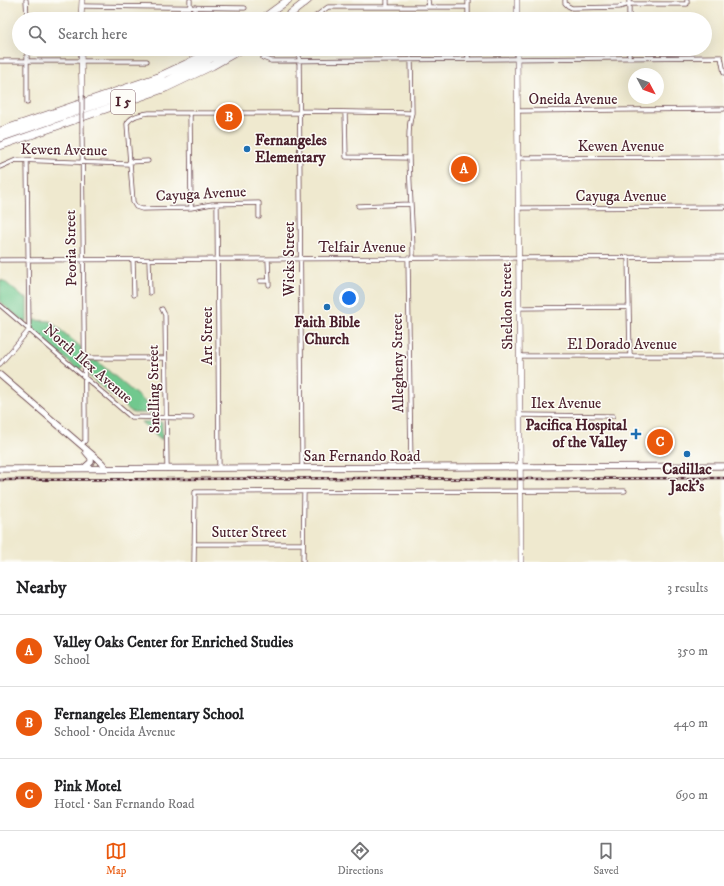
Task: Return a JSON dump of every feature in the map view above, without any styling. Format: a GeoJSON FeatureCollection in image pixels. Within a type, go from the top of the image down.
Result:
{"type":"FeatureCollection","features":[{"type":"Feature","properties":{"kind":"highway"},"geometry":{"type":"LineString","coordinates":[[273,12],[288,0]]}},
{"type":"Feature","properties":{"kind":"highway"},"geometry":{"type":"LineString","coordinates":[[292,12],[308,0]]}},
{"type":"Feature","properties":{"kind":"highway","name":"I 5"},"geometry":{"type":"LineString","coordinates":[[0,131],[158,77],[202,56]]}},
{"type":"Feature","properties":{"kind":"highway"},"geometry":{"type":"LineString","coordinates":[[0,140],[168,80],[216,56]]}},
{"type":"Feature","properties":{"kind":"highway"},"geometry":{"type":"LineString","coordinates":[[0,140],[166,83],[221,56]]}},
{"type":"Feature","properties":{"kind":"highway","name":"I 5"},"geometry":{"type":"LineString","coordinates":[[0,146],[166,88],[230,56]]}},
{"type":"Feature","properties":{"kind":"main road"},"geometry":{"type":"LineString","coordinates":[[517,0],[517,12]]}},
{"type":"Feature","properties":{"kind":"main road","name":"Peoria Street"},"geometry":{"type":"LineString","coordinates":[[81,56],[82,96]]}},
{"type":"Feature","properties":{"kind":"main road","name":"Sheldon Street"},"geometry":{"type":"LineString","coordinates":[[517,59],[521,562]]}},
{"type":"Feature","properties":{"kind":"main road"},"geometry":{"type":"LineString","coordinates":[[0,375],[106,468]]}},
{"type":"Feature","properties":{"kind":"main road"},"geometry":{"type":"LineString","coordinates":[[81,445],[91,460],[89,465],[83,469]]}},
{"type":"Feature","properties":{"kind":"main road","name":"San Fernando Road"},"geometry":{"type":"LineString","coordinates":[[0,469],[724,466]]}},
{"type":"Feature","properties":{"kind":"street"},"geometry":{"type":"LineString","coordinates":[[26,0],[27,12]]}},
{"type":"Feature","properties":{"kind":"street"},"geometry":{"type":"LineString","coordinates":[[190,0],[190,7]]}},
{"type":"Feature","properties":{"kind":"street"},"geometry":{"type":"LineString","coordinates":[[387,0],[387,7]]}},
{"type":"Feature","properties":{"kind":"street"},"geometry":{"type":"LineString","coordinates":[[428,0],[429,7]]}},
{"type":"Feature","properties":{"kind":"street"},"geometry":{"type":"LineString","coordinates":[[468,0],[468,12]]}},
{"type":"Feature","properties":{"kind":"street"},"geometry":{"type":"LineString","coordinates":[[565,0],[565,3],[572,8],[619,7],[629,2],[687,2]]}},
{"type":"Feature","properties":{"kind":"street"},"geometry":{"type":"LineString","coordinates":[[82,3],[245,8]]}},
{"type":"Feature","properties":{"kind":"street"},"geometry":{"type":"LineString","coordinates":[[195,7],[195,12]]}},
{"type":"Feature","properties":{"kind":"street"},"geometry":{"type":"LineString","coordinates":[[321,12],[328,7],[468,7]]}},
{"type":"Feature","properties":{"kind":"street"},"geometry":{"type":"LineString","coordinates":[[27,56],[27,102]]}},
{"type":"Feature","properties":{"kind":"street","name":"Wicks Street"},"geometry":{"type":"LineString","coordinates":[[299,56],[302,468]]}},
{"type":"Feature","properties":{"kind":"street"},"geometry":{"type":"LineString","coordinates":[[263,58],[271,61],[720,57],[724,73]]}},
{"type":"Feature","properties":{"kind":"street"},"geometry":{"type":"LineString","coordinates":[[411,59],[412,113],[409,121],[409,158],[410,204],[413,222],[414,258]]}},
{"type":"Feature","properties":{"kind":"street"},"geometry":{"type":"LineString","coordinates":[[0,62],[147,61]]}},
{"type":"Feature","properties":{"kind":"street","name":"Peoria Street"},"geometry":{"type":"LineString","coordinates":[[81,445],[84,441],[82,96]]}},
{"type":"Feature","properties":{"kind":"street","name":"Oneida Avenue"},"geometry":{"type":"LineString","coordinates":[[518,111],[724,109]]}},
{"type":"Feature","properties":{"kind":"street"},"geometry":{"type":"LineString","coordinates":[[345,112],[346,158],[409,158]]}},
{"type":"Feature","properties":{"kind":"street"},"geometry":{"type":"LineString","coordinates":[[129,163],[128,121],[132,118],[149,113],[412,113]]}},
{"type":"Feature","properties":{"kind":"street"},"geometry":{"type":"LineString","coordinates":[[190,113],[191,208]]}},
{"type":"Feature","properties":{"kind":"street","name":"Kewen Avenue"},"geometry":{"type":"LineString","coordinates":[[518,158],[724,157]]}},
{"type":"Feature","properties":{"kind":"street","name":"Kewen Avenue"},"geometry":{"type":"LineString","coordinates":[[0,166],[16,160],[129,163],[148,161]]}},
{"type":"Feature","properties":{"kind":"street"},"geometry":{"type":"LineString","coordinates":[[0,364],[29,330],[27,161]]}},
{"type":"Feature","properties":{"kind":"street","name":"Cayuga Avenue"},"geometry":{"type":"LineString","coordinates":[[129,163],[133,202],[136,207],[142,209],[191,208],[217,204],[258,203],[259,217]]}},
{"type":"Feature","properties":{"kind":"street","name":"Art Street"},"geometry":{"type":"LineString","coordinates":[[217,204],[219,468]]}},
{"type":"Feature","properties":{"kind":"street"},"geometry":{"type":"LineString","coordinates":[[358,206],[410,204]]}},
{"type":"Feature","properties":{"kind":"street","name":"Cayuga Avenue"},"geometry":{"type":"LineString","coordinates":[[518,208],[724,207]]}},
{"type":"Feature","properties":{"kind":"street"},"geometry":{"type":"LineString","coordinates":[[628,257],[630,356]]}},
{"type":"Feature","properties":{"kind":"street","name":"Telfair Avenue"},"geometry":{"type":"LineString","coordinates":[[0,260],[724,257]]}},
{"type":"Feature","properties":{"kind":"street","name":"Allegheny Street"},"geometry":{"type":"LineString","coordinates":[[408,258],[411,468]]}},
{"type":"Feature","properties":{"kind":"street"},"geometry":{"type":"LineString","coordinates":[[260,281],[269,283],[268,259]]}},
{"type":"Feature","properties":{"kind":"street"},"geometry":{"type":"LineString","coordinates":[[133,260],[134,295]]}},
{"type":"Feature","properties":{"kind":"street"},"geometry":{"type":"LineString","coordinates":[[149,260],[151,291]]}},
{"type":"Feature","properties":{"kind":"street","name":"North Ilex Avenue"},"geometry":{"type":"LineString","coordinates":[[0,305],[131,417],[192,418]]}},
{"type":"Feature","properties":{"kind":"street"},"geometry":{"type":"LineString","coordinates":[[519,308],[629,307]]}},
{"type":"Feature","properties":{"kind":"street","name":"Snelling Street"},"geometry":{"type":"LineString","coordinates":[[162,309],[164,315],[167,469]]}},
{"type":"Feature","properties":{"kind":"street","name":"El Dorado Avenue"},"geometry":{"type":"LineString","coordinates":[[520,356],[724,356]]}},
{"type":"Feature","properties":{"kind":"street"},"geometry":{"type":"LineString","coordinates":[[84,358],[165,358]]}},
{"type":"Feature","properties":{"kind":"street","name":"Ilex Avenue"},"geometry":{"type":"LineString","coordinates":[[520,415],[613,416]]}},
{"type":"Feature","properties":{"kind":"street"},"geometry":{"type":"LineString","coordinates":[[194,562],[195,492],[625,491]]}},
{"type":"Feature","properties":{"kind":"street"},"geometry":{"type":"LineString","coordinates":[[303,562],[304,492]]}},
{"type":"Feature","properties":{"kind":"street","name":"Sutter Street"},"geometry":{"type":"LineString","coordinates":[[194,544],[303,544]]}},
{"type":"Feature","properties":{"kind":"green space"},"geometry":{"type":"Polygon","coordinates":[[[0,280],[4,281],[24,298],[27,298],[27,321],[24,322],[0,302],[0,280]]]}},
{"type":"Feature","properties":{"kind":"green space"},"geometry":{"type":"Polygon","coordinates":[[[32,320],[50,321],[82,348],[82,368],[78,370],[33,330],[32,320]]]}},
{"type":"Feature","properties":{"kind":"green space"},"geometry":{"type":"Polygon","coordinates":[[[89,361],[97,361],[158,413],[133,413],[89,376],[89,361]]]}},
{"type":"Feature","properties":{"kind":"green space"},"geometry":{"type":"Polygon","coordinates":[[[141,422],[162,422],[162,440],[141,422]]]}},
{"type":"Feature","properties":{"kind":"railway"},"geometry":{"type":"LineString","coordinates":[[0,480],[724,478]]}},
{"type":"Feature","properties":{"kind":"place","name":"Fernangeles Elementary School"},"geometry":{"type":"Point","coordinates":[229,117]}},
{"type":"Feature","properties":{"kind":"place","name":"Fernangeles Elementary"},"geometry":{"type":"Point","coordinates":[247,149]}},
{"type":"Feature","properties":{"kind":"place","name":"Valley Oaks Center for Enriched Studies"},"geometry":{"type":"Point","coordinates":[464,169]}},
{"type":"Feature","properties":{"kind":"place","name":"Faith Bible Church"},"geometry":{"type":"Point","coordinates":[327,307]}},
{"type":"Feature","properties":{"kind":"place","name":"Pacifica Hospital of the Valley"},"geometry":{"type":"Point","coordinates":[636,434]}},
{"type":"Feature","properties":{"kind":"place","name":"Pink Motel"},"geometry":{"type":"Point","coordinates":[660,442]}},
{"type":"Feature","properties":{"kind":"place","name":"Cadillac Jack's"},"geometry":{"type":"Point","coordinates":[687,454]}}]}
